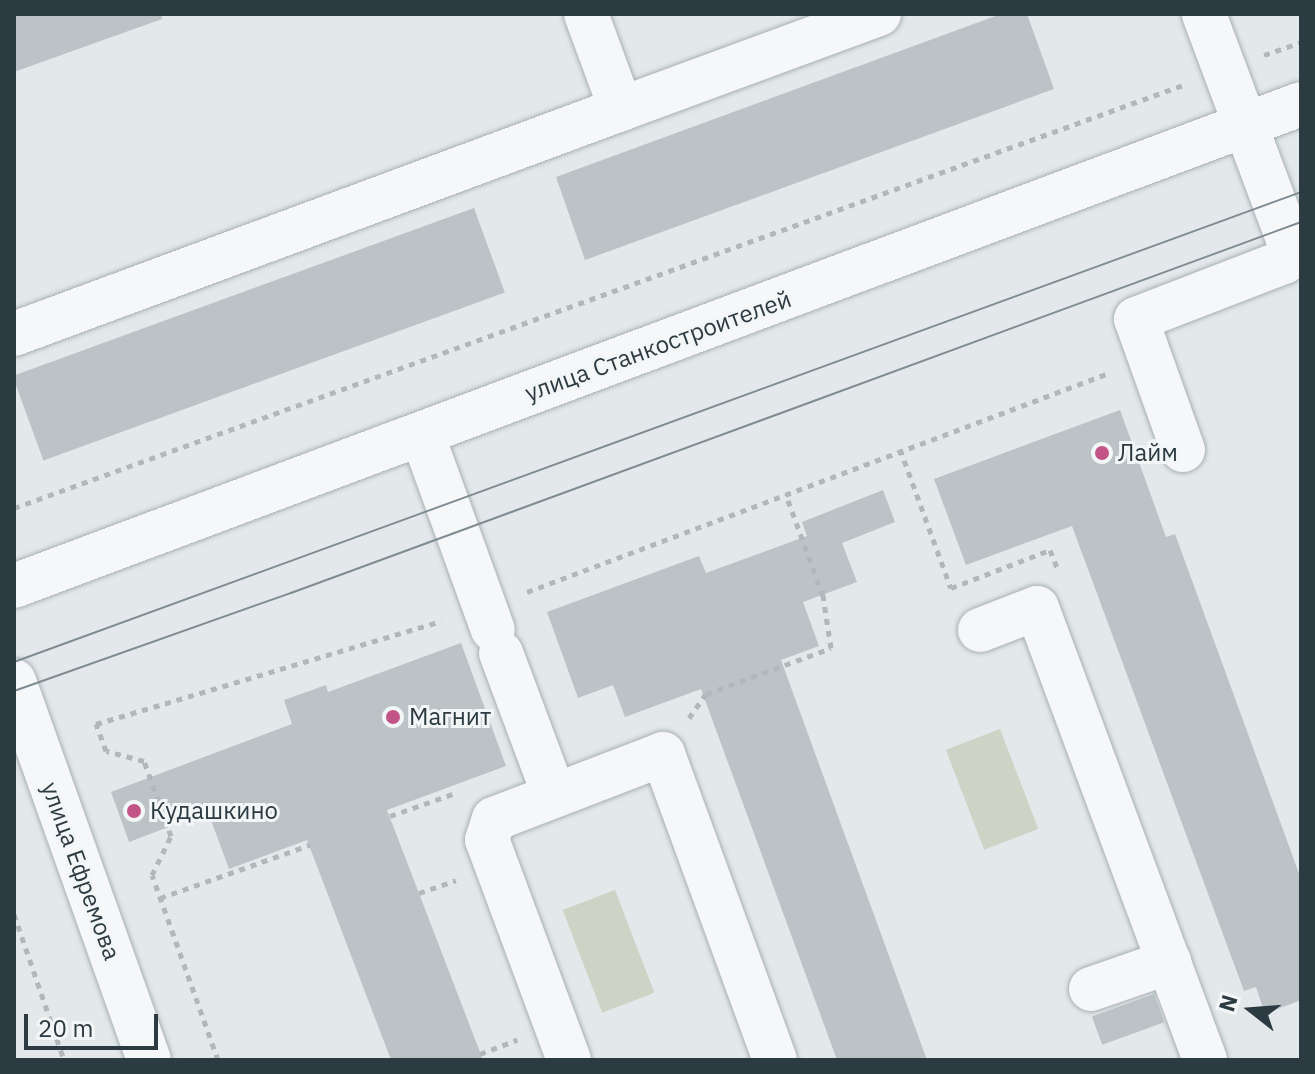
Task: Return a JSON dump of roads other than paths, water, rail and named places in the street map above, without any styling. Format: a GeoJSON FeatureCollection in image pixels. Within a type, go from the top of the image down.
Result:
{"type":"FeatureCollection","features":[{"type":"Feature","properties":{"kind":"street"},"geometry":{"type":"LineString","coordinates":[[586,14],[621,109]]}},
{"type":"Feature","properties":{"kind":"street"},"geometry":{"type":"LineString","coordinates":[[14,334],[879,14]]}},
{"type":"Feature","properties":{"kind":"street"},"geometry":{"type":"LineString","coordinates":[[1183,450],[1136,319],[1284,262],[1289,251],[1288,239],[1204,14]]}},
{"type":"Feature","properties":{"kind":"street","name":"улица Станкостроителей"},"geometry":{"type":"LineString","coordinates":[[14,586],[1301,104]]}},
{"type":"Feature","properties":{"kind":"street"},"geometry":{"type":"LineString","coordinates":[[422,434],[554,795]]}},
{"type":"Feature","properties":{"kind":"street"},"geometry":{"type":"LineString","coordinates":[[980,630],[1037,608],[1205,1060]]}},
{"type":"Feature","properties":{"kind":"street","name":"улица Ефремова"},"geometry":{"type":"LineString","coordinates":[[14,681],[149,1060]]}},
{"type":"Feature","properties":{"kind":"street"},"geometry":{"type":"LineString","coordinates":[[569,1060],[487,840],[494,819],[663,754],[775,1060]]}},
{"type":"Feature","properties":{"kind":"street"},"geometry":{"type":"LineString","coordinates":[[1091,989],[1169,962]]}},
{"type":"Feature","properties":{"kind":"tram line"},"geometry":{"type":"LineString","coordinates":[[14,662],[1301,192]]}},
{"type":"Feature","properties":{"kind":"tram line"},"geometry":{"type":"LineString","coordinates":[[14,691],[291,593],[1301,222]]}},
{"type":"Feature","properties":{"kind":"place","name":"Лайм"},"geometry":{"type":"Point","coordinates":[1102,453]}},
{"type":"Feature","properties":{"kind":"place","name":"Магнит"},"geometry":{"type":"Point","coordinates":[393,717]}},
{"type":"Feature","properties":{"kind":"place","name":"Кудашкино"},"geometry":{"type":"Point","coordinates":[134,811]}}]}
